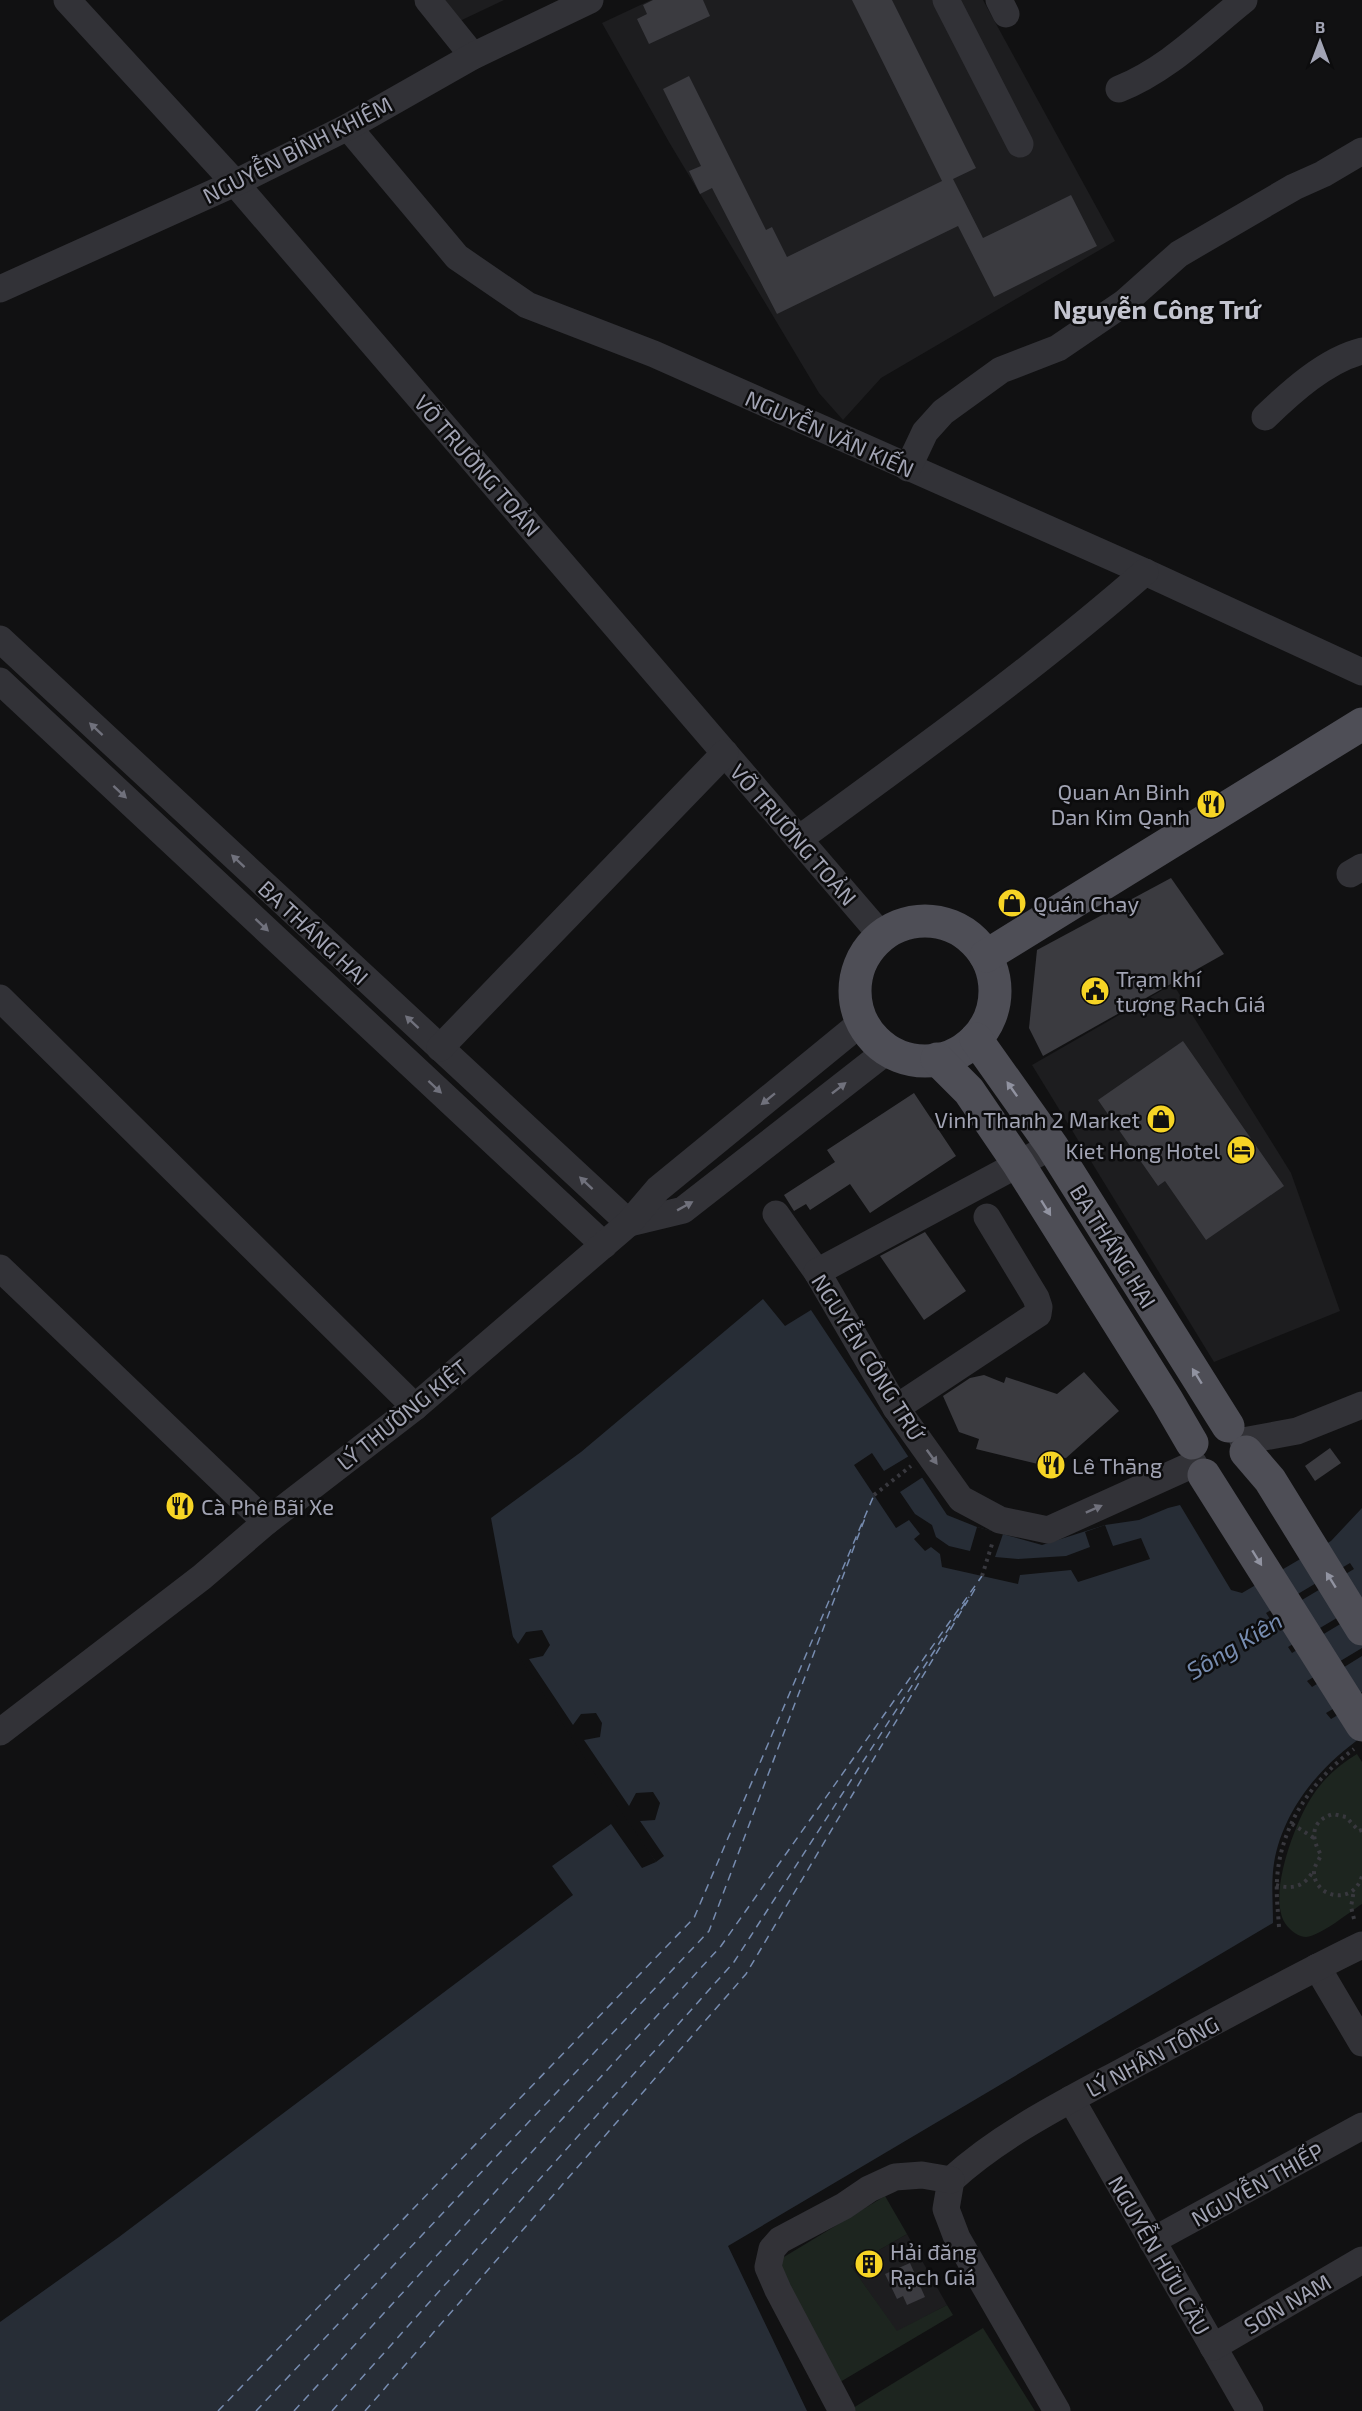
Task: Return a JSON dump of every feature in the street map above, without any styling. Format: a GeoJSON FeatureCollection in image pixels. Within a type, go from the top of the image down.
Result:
{"type":"FeatureCollection","features":[{"type":"Feature","properties":{"kind":"main road"},"geometry":{"type":"LineString","coordinates":[[986,956],[1362,724]]}},
{"type":"Feature","properties":{"kind":"main road"},"geometry":{"type":"LineString","coordinates":[[927,921],[950,925],[971,938],[986,956],[994,977],[995,999],[989,1020],[976,1039],[958,1052],[937,1059],[912,1059],[888,1050],[873,1038],[862,1022],[856,999],[857,976],[866,954],[882,936],[903,925],[927,921]]}},
{"type":"Feature","properties":{"kind":"main road","name":"BA THÁNG HAI"},"geometry":{"type":"LineString","coordinates":[[976,1039],[1052,1146],[1239,1440],[1270,1480],[1362,1629]]}},
{"type":"Feature","properties":{"kind":"main road","name":"BA THÁNG HAI"},"geometry":{"type":"LineString","coordinates":[[937,1059],[969,1091],[1018,1163],[1161,1390],[1197,1461],[1358,1737]]}},
{"type":"Feature","properties":{"kind":"main road"},"geometry":{"type":"LineString","coordinates":[[1213,1426],[1239,1440],[1241,1467],[1235,1474],[1218,1479],[1197,1461],[1205,1429],[1213,1426]]}},
{"type":"Feature","properties":{"kind":"street","name":"VÕ TRƯỜNG TOẢN"},"geometry":{"type":"LineString","coordinates":[[67,0],[235,183],[882,936]]}},
{"type":"Feature","properties":{"kind":"street"},"geometry":{"type":"LineString","coordinates":[[428,0],[473,56]]}},
{"type":"Feature","properties":{"kind":"street","name":"NGUYỄN BỈNH KHIÊM"},"geometry":{"type":"LineString","coordinates":[[0,289],[235,183],[348,127],[473,56],[590,0]]}},
{"type":"Feature","properties":{"kind":"street"},"geometry":{"type":"LineString","coordinates":[[946,0],[1020,144]]}},
{"type":"Feature","properties":{"kind":"street"},"geometry":{"type":"LineString","coordinates":[[1119,89],[1141,80],[1181,52],[1244,0]]}},
{"type":"Feature","properties":{"kind":"street","name":"NGUYỄN VĂN KIẾN"},"geometry":{"type":"LineString","coordinates":[[348,127],[457,257],[527,305],[654,354],[1145,572],[1362,672]]}},
{"type":"Feature","properties":{"kind":"street"},"geometry":{"type":"LineString","coordinates":[[908,468],[925,432],[943,412],[1001,370],[1058,348],[1124,303],[1179,254],[1294,187],[1323,174],[1362,151]]}},
{"type":"Feature","properties":{"kind":"street"},"geometry":{"type":"LineString","coordinates":[[1265,417],[1322,371],[1362,351]]}},
{"type":"Feature","properties":{"kind":"street"},"geometry":{"type":"LineString","coordinates":[[799,839],[1001,691],[1084,625],[1145,572]]}},
{"type":"Feature","properties":{"kind":"street","name":"BA THÁNG HAI"},"geometry":{"type":"LineString","coordinates":[[0,639],[629,1223]]}},
{"type":"Feature","properties":{"kind":"street","name":"BA THÁNG HAI"},"geometry":{"type":"LineString","coordinates":[[0,681],[604,1245]]}},
{"type":"Feature","properties":{"kind":"street"},"geometry":{"type":"LineString","coordinates":[[440,1048],[725,753]]}},
{"type":"Feature","properties":{"kind":"street"},"geometry":{"type":"LineString","coordinates":[[178,846],[200,826]]}},
{"type":"Feature","properties":{"kind":"street"},"geometry":{"type":"LineString","coordinates":[[0,998],[414,1407]]}},
{"type":"Feature","properties":{"kind":"street","name":"LÝ THƯỜNG KIỆT"},"geometry":{"type":"LineString","coordinates":[[0,1732],[202,1577],[266,1522],[414,1407],[629,1223],[658,1189],[862,1022]]}},
{"type":"Feature","properties":{"kind":"street"},"geometry":{"type":"LineString","coordinates":[[629,1223],[683,1210],[888,1050]]}},
{"type":"Feature","properties":{"kind":"street"},"geometry":{"type":"LineString","coordinates":[[817,1272],[1052,1146]]}},
{"type":"Feature","properties":{"kind":"street","name":"NGUYỄN CÔNG TRỨ"},"geometry":{"type":"LineString","coordinates":[[776,1214],[817,1272],[896,1408],[961,1499],[1000,1520],[1048,1530],[1197,1461]]}},
{"type":"Feature","properties":{"kind":"street"},"geometry":{"type":"LineString","coordinates":[[896,1408],[1038,1314],[1040,1307],[1036,1298],[987,1217]]}},
{"type":"Feature","properties":{"kind":"street"},"geometry":{"type":"LineString","coordinates":[[0,1268],[266,1522]]}},
{"type":"Feature","properties":{"kind":"street"},"geometry":{"type":"LineString","coordinates":[[1239,1440],[1297,1431],[1362,1405]]}},
{"type":"Feature","properties":{"kind":"street","name":"LÝ NHÂN TÔNG"},"geometry":{"type":"LineString","coordinates":[[951,2180],[975,2157],[1071,2099],[1362,1945]]}},
{"type":"Feature","properties":{"kind":"street"},"geometry":{"type":"LineString","coordinates":[[1317,1967],[1362,2043]]}},
{"type":"Feature","properties":{"kind":"street","name":"NGUYỄN HỮU CẦU"},"geometry":{"type":"LineString","coordinates":[[1071,2099],[1250,2411]]}},
{"type":"Feature","properties":{"kind":"street","name":"NGUYỄN THIẾP"},"geometry":{"type":"LineString","coordinates":[[1152,2241],[1362,2126]]}},
{"type":"Feature","properties":{"kind":"street"},"geometry":{"type":"LineString","coordinates":[[842,2411],[778,2290],[768,2266],[772,2249],[780,2240],[844,2206],[869,2189],[895,2177],[921,2175],[951,2180],[946,2209],[957,2238],[1057,2411]]}},
{"type":"Feature","properties":{"kind":"street","name":"SƠN NAM"},"geometry":{"type":"LineString","coordinates":[[1213,2346],[1362,2260]]}},
{"type":"Feature","properties":{"kind":"path"},"geometry":{"type":"LineString","coordinates":[[874,1495],[928,1452]]}},
{"type":"Feature","properties":{"kind":"path"},"geometry":{"type":"LineString","coordinates":[[982,1576],[996,1532]]}},
{"type":"Feature","properties":{"kind":"path"},"geometry":{"type":"LineString","coordinates":[[1279,1927],[1276,1885],[1279,1860],[1292,1824],[1314,1785],[1358,1737]]}},
{"type":"Feature","properties":{"kind":"path"},"geometry":{"type":"LineString","coordinates":[[1276,1885],[1290,1888],[1299,1886],[1314,1871],[1321,1857],[1314,1845],[1320,1822],[1334,1814],[1346,1817],[1359,1831],[1362,1830]]}},
{"type":"Feature","properties":{"kind":"path"},"geometry":{"type":"LineString","coordinates":[[1292,1824],[1314,1839]]}},
{"type":"Feature","properties":{"kind":"path"},"geometry":{"type":"LineString","coordinates":[[1314,1871],[1318,1884],[1330,1894],[1341,1895],[1354,1890],[1359,1885],[1362,1876]]}},
{"type":"Feature","properties":{"kind":"path"},"geometry":{"type":"LineString","coordinates":[[1354,1890],[1351,1907],[1354,1919]]}},
{"type":"Feature","properties":{"kind":"shaded area"},"geometry":{"type":"Polygon","coordinates":[[[424,0],[504,0],[445,28],[424,0]]]}},
{"type":"Feature","properties":{"kind":"shaded area"},"geometry":{"type":"Polygon","coordinates":[[[651,0],[983,0],[1115,241],[881,378],[843,420],[819,393],[669,142],[602,23],[651,0]]]}},
{"type":"Feature","properties":{"kind":"shaded area","name":"Vinh Thanh 2 Market"},"geometry":{"type":"Polygon","coordinates":[[[1173,984],[1291,1173],[1340,1311],[1214,1362],[1032,1065],[1173,984]]]}},
{"type":"Feature","properties":{"kind":"shaded area"},"geometry":{"type":"Polygon","coordinates":[[[1357,1754],[1362,1762],[1362,1904],[1320,1932],[1306,1937],[1302,1936],[1290,1929],[1282,1918],[1279,1902],[1280,1883],[1291,1842],[1306,1807],[1322,1783],[1332,1772],[1357,1754]]]}},
{"type":"Feature","properties":{"kind":"shaded area"},"geometry":{"type":"Polygon","coordinates":[[[885,2196],[907,2234],[851,2266],[897,2331],[947,2305],[953,2315],[830,2388],[769,2266],[885,2196]]]}},
{"type":"Feature","properties":{"kind":"shaded area"},"geometry":{"type":"Polygon","coordinates":[[[907,2234],[947,2305],[897,2332],[851,2266],[907,2234]]]}},
{"type":"Feature","properties":{"kind":"shaded area"},"geometry":{"type":"Polygon","coordinates":[[[983,2328],[1035,2411],[855,2411],[853,2408],[983,2328]]]}},
{"type":"Feature","properties":{"kind":"water","name":"Sông Kiên"},"geometry":{"type":"Polygon","coordinates":[[[763,1299],[785,1326],[811,1310],[947,1515],[977,1527],[1042,1545],[1105,1525],[1139,1520],[1180,1505],[1231,1590],[1242,1593],[1331,1541],[1362,1508],[1362,1603],[1288,1647],[1292,1653],[1362,1611],[1362,1648],[1307,1681],[1312,1687],[1362,1656],[1362,1692],[1326,1713],[1331,1719],[1362,1701],[1362,1737],[1332,1761],[1318,1776],[1295,1807],[1286,1825],[1274,1863],[1273,1923],[728,2246],[807,2411],[0,2411],[0,2322],[119,2237],[573,1895],[552,1866],[611,1824],[642,1868],[656,1862],[514,1643],[491,1518],[581,1452],[763,1299]],[[1350,1563],[1266,1613],[1270,1619],[1354,1569],[1350,1563]]]}},
{"type":"Feature","properties":{"kind":"pier"},"geometry":{"type":"Polygon","coordinates":[[[872,1453],[884,1471],[909,1456],[923,1477],[900,1492],[915,1514],[932,1525],[936,1537],[949,1546],[970,1551],[977,1527],[1003,1534],[995,1557],[1018,1559],[1066,1556],[1090,1547],[1085,1532],[1105,1525],[1113,1546],[1141,1538],[1150,1559],[1078,1582],[1071,1570],[1020,1575],[1018,1584],[942,1567],[940,1554],[931,1547],[925,1551],[914,1539],[920,1534],[909,1520],[896,1528],[854,1465],[872,1453]]]}},
{"type":"Feature","properties":{"kind":"pier"},"geometry":{"type":"Polygon","coordinates":[[[542,1630],[550,1645],[543,1656],[529,1659],[573,1725],[581,1714],[596,1713],[602,1723],[600,1737],[584,1740],[629,1806],[636,1793],[653,1792],[660,1803],[655,1820],[640,1821],[664,1856],[656,1862],[595,1774],[512,1645],[509,1631],[518,1644],[526,1632],[542,1630]]]}},
{"type":"Feature","properties":{"kind":"building"},"geometry":{"type":"Polygon","coordinates":[[[653,0],[703,0],[710,16],[649,44],[637,19],[647,14],[643,5],[653,0]]]}},
{"type":"Feature","properties":{"kind":"building"},"geometry":{"type":"Polygon","coordinates":[[[852,0],[892,0],[976,168],[953,179],[983,238],[1071,195],[1097,246],[994,297],[958,226],[777,314],[712,188],[700,194],[689,171],[701,166],[663,89],[689,76],[766,230],[772,227],[787,257],[942,181],[852,0]]]}},
{"type":"Feature","properties":{"kind":"building","name":"Trạm khí tượng Rạch Giá"},"geometry":{"type":"Polygon","coordinates":[[[1171,878],[1224,954],[1043,1056],[1029,1028],[1037,950],[1171,878]]]}},
{"type":"Feature","properties":{"kind":"building"},"geometry":{"type":"Polygon","coordinates":[[[1183,1041],[1284,1186],[1206,1240],[1165,1181],[1158,1186],[1098,1100],[1183,1041]]]}},
{"type":"Feature","properties":{"kind":"building"},"geometry":{"type":"Polygon","coordinates":[[[914,1093],[956,1156],[870,1213],[850,1184],[810,1210],[806,1204],[794,1211],[784,1195],[835,1162],[827,1150],[914,1093]]]}},
{"type":"Feature","properties":{"kind":"building"},"geometry":{"type":"Polygon","coordinates":[[[925,1232],[966,1291],[924,1320],[880,1256],[925,1232]]]}},
{"type":"Feature","properties":{"kind":"building"},"geometry":{"type":"Polygon","coordinates":[[[1084,1372],[1119,1411],[1066,1458],[1040,1456],[1038,1464],[976,1449],[979,1439],[959,1432],[943,1396],[970,1378],[984,1375],[1004,1383],[1006,1377],[1057,1394],[1084,1372]]]}},
{"type":"Feature","properties":{"kind":"building"},"geometry":{"type":"Polygon","coordinates":[[[1330,1448],[1341,1463],[1315,1481],[1305,1466],[1330,1448]]]}},
{"type":"Feature","properties":{"kind":"building"},"geometry":{"type":"Polygon","coordinates":[[[910,2263],[925,2297],[907,2305],[903,2296],[897,2299],[885,2274],[910,2263]]]}},
{"type":"Feature","properties":{"kind":"ferry route"},"geometry":{"type":"LineString","coordinates":[[218,2411],[694,1918],[874,1495]]}},
{"type":"Feature","properties":{"kind":"ferry route"},"geometry":{"type":"LineString","coordinates":[[256,2411],[709,1931],[865,1518]]}},
{"type":"Feature","properties":{"kind":"ferry route"},"geometry":{"type":"LineString","coordinates":[[294,2411],[721,1946],[982,1576]]}},
{"type":"Feature","properties":{"kind":"ferry route"},"geometry":{"type":"LineString","coordinates":[[971,1596],[976,1587]]}},
{"type":"Feature","properties":{"kind":"ferry route"},"geometry":{"type":"LineString","coordinates":[[332,2411],[734,1962],[969,1597]]}},
{"type":"Feature","properties":{"kind":"ferry route"},"geometry":{"type":"LineString","coordinates":[[365,2411],[746,1974],[968,1600]]}},
{"type":"Feature","properties":{"kind":"place","name":"Quan An Binh Dan Kim Qanh"},"geometry":{"type":"Point","coordinates":[1211,804]}},
{"type":"Feature","properties":{"kind":"place","name":"Quán Chay"},"geometry":{"type":"Point","coordinates":[1012,903]}},
{"type":"Feature","properties":{"kind":"place","name":"Trạm khí tượng Rạch Giá"},"geometry":{"type":"Point","coordinates":[1095,991]}},
{"type":"Feature","properties":{"kind":"place","name":"Vinh Thanh 2 Market"},"geometry":{"type":"Point","coordinates":[1161,1119]}},
{"type":"Feature","properties":{"kind":"place","name":"Kiet Hong Hotel"},"geometry":{"type":"Point","coordinates":[1241,1150]}},
{"type":"Feature","properties":{"kind":"place","name":"Lê Thāng"},"geometry":{"type":"Point","coordinates":[1051,1465]}},
{"type":"Feature","properties":{"kind":"place","name":"Cà Phê Bãi Xe"},"geometry":{"type":"Point","coordinates":[180,1506]}},
{"type":"Feature","properties":{"kind":"place","name":"Hải đăng Rạch Giá"},"geometry":{"type":"Point","coordinates":[869,2264]}},
{"type":"Feature","properties":{"kind":"district","name":"Nguyễn Công Trứ"},"geometry":{"type":"Point","coordinates":[1157,308]}}]}
